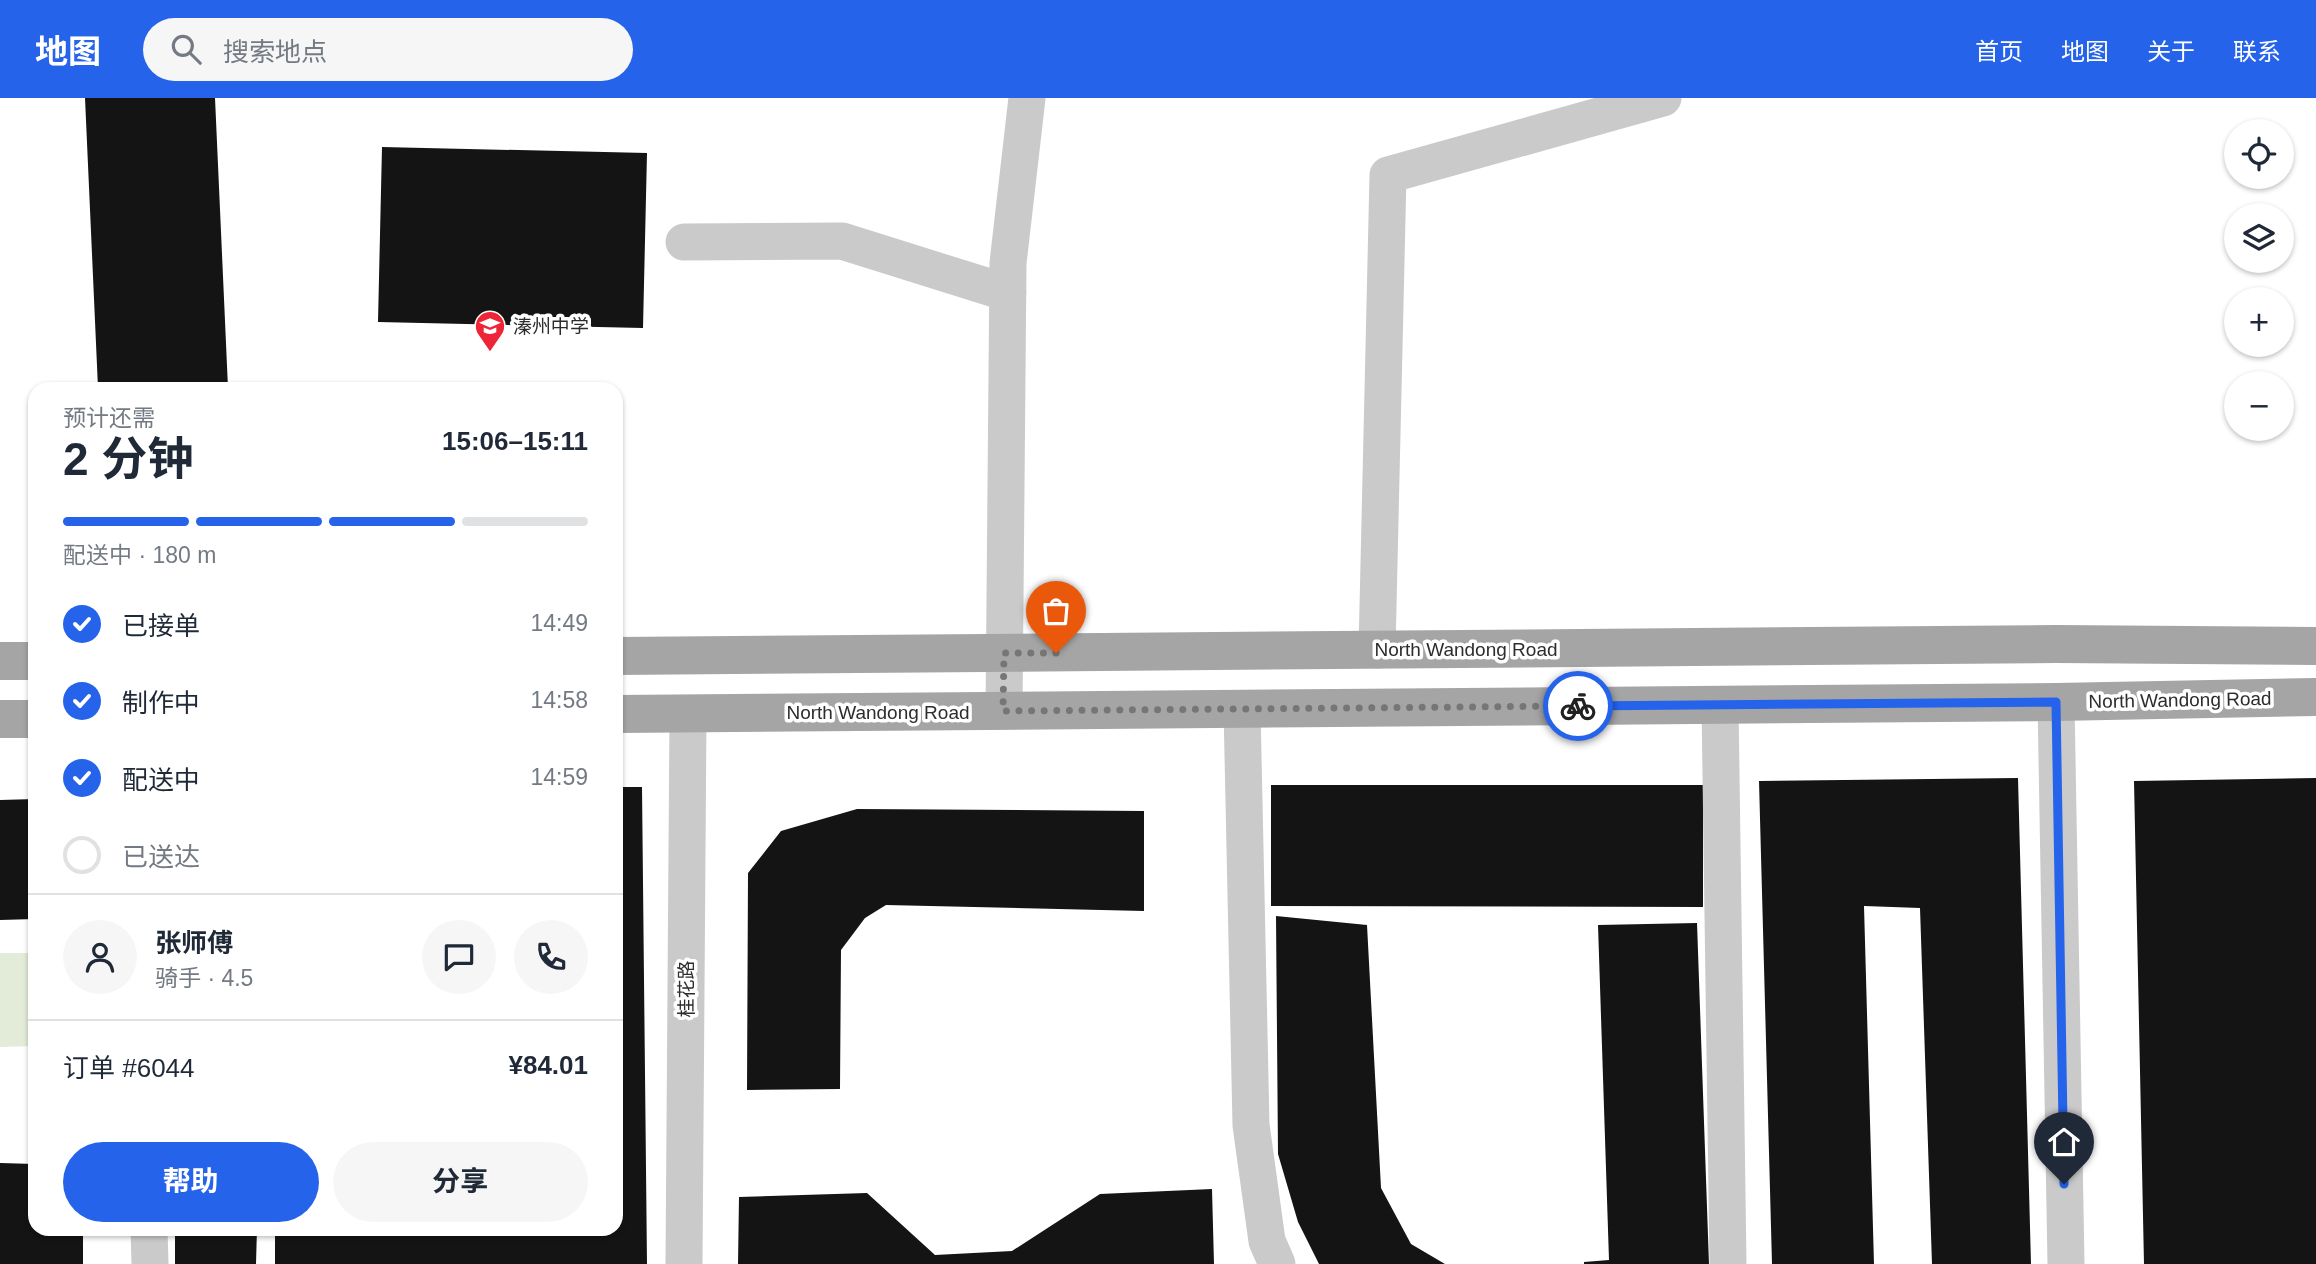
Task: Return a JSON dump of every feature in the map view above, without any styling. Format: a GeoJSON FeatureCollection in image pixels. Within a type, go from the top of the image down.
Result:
{"type":"FeatureCollection","features":[{"type":"Feature","properties":{"kind":"main road","name":"North Wandong Road"},"geometry":{"type":"LineString","coordinates":[[623,656],[2056,644],[2316,646]]}},
{"type":"Feature","properties":{"kind":"main road"},"geometry":{"type":"LineString","coordinates":[[0,661],[28,661]]}},
{"type":"Feature","properties":{"kind":"main road","name":"North Wandong Road"},"geometry":{"type":"LineString","coordinates":[[623,714],[2056,702],[2316,697]]}},
{"type":"Feature","properties":{"kind":"main road"},"geometry":{"type":"LineString","coordinates":[[0,719],[28,719]]}},
{"type":"Feature","properties":{"kind":"street"},"geometry":{"type":"LineString","coordinates":[[1003,711],[1008,263],[1027,98]]}},
{"type":"Feature","properties":{"kind":"street"},"geometry":{"type":"LineString","coordinates":[[1377,650],[1388,175],[1663,98]]}},
{"type":"Feature","properties":{"kind":"street"},"geometry":{"type":"LineString","coordinates":[[684,242],[842,241],[1008,293]]}},
{"type":"Feature","properties":{"kind":"street"},"geometry":{"type":"LineString","coordinates":[[2056,702],[2066,1264]]}},
{"type":"Feature","properties":{"kind":"street"},"geometry":{"type":"LineString","coordinates":[[1720,705],[1728,1264]]}},
{"type":"Feature","properties":{"kind":"street"},"geometry":{"type":"LineString","coordinates":[[1242,709],[1251,1125],[1267,1241],[1277,1264]]}},
{"type":"Feature","properties":{"kind":"street","name":"桂花路"},"geometry":{"type":"LineString","coordinates":[[684,1264],[688,714]]}},
{"type":"Feature","properties":{"kind":"street"},"geometry":{"type":"LineString","coordinates":[[149,1236],[150,1264]]}},
{"type":"Feature","properties":{"kind":"green space"},"geometry":{"type":"Polygon","coordinates":[[[0,953],[28,953],[28,1046],[0,1047],[0,953]]]}},
{"type":"Feature","properties":{"kind":"building"},"geometry":{"type":"Polygon","coordinates":[[[85,98],[215,98],[228,382],[98,382],[85,98]]]}},
{"type":"Feature","properties":{"kind":"building"},"geometry":{"type":"Polygon","coordinates":[[[382,147],[647,153],[643,328],[378,322],[382,147]]]}},
{"type":"Feature","properties":{"kind":"building"},"geometry":{"type":"Polygon","coordinates":[[[2018,778],[2031,1264],[1932,1264],[1920,908],[1864,906],[1874,1264],[1772,1264],[1759,781],[2018,778]]]}},
{"type":"Feature","properties":{"kind":"building"},"geometry":{"type":"Polygon","coordinates":[[[2316,778],[2316,1264],[2144,1264],[2134,781],[2316,778]]]}},
{"type":"Feature","properties":{"kind":"building"},"geometry":{"type":"Polygon","coordinates":[[[1271,785],[1703,785],[1703,907],[1271,906],[1271,785]]]}},
{"type":"Feature","properties":{"kind":"building"},"geometry":{"type":"Polygon","coordinates":[[[623,787],[642,787],[647,1264],[275,1264],[275,1236],[623,1236],[623,787]]]}},
{"type":"Feature","properties":{"kind":"building"},"geometry":{"type":"Polygon","coordinates":[[[28,799],[28,919],[0,920],[0,800],[28,799]]]}},
{"type":"Feature","properties":{"kind":"building"},"geometry":{"type":"Polygon","coordinates":[[[857,809],[1144,811],[1144,911],[886,905],[865,918],[841,950],[840,1089],[747,1090],[748,873],[781,831],[857,809]]]}},
{"type":"Feature","properties":{"kind":"building"},"geometry":{"type":"Polygon","coordinates":[[[1276,916],[1367,925],[1381,1188],[1411,1244],[1445,1264],[1319,1264],[1298,1222],[1278,1154],[1276,916]]]}},
{"type":"Feature","properties":{"kind":"building"},"geometry":{"type":"Polygon","coordinates":[[[1697,923],[1709,1264],[1584,1264],[1609,1260],[1598,925],[1697,923]]]}},
{"type":"Feature","properties":{"kind":"building"},"geometry":{"type":"Polygon","coordinates":[[[0,1163],[28,1164],[28,1236],[83,1236],[83,1264],[0,1264],[0,1163]]]}},
{"type":"Feature","properties":{"kind":"building"},"geometry":{"type":"Polygon","coordinates":[[[1212,1189],[1214,1264],[738,1264],[739,1197],[867,1193],[935,1255],[1012,1251],[1100,1194],[1212,1189]]]}},
{"type":"Feature","properties":{"kind":"building"},"geometry":{"type":"Polygon","coordinates":[[[175,1236],[257,1236],[256,1264],[175,1264],[175,1236]]]}},
{"type":"Feature","properties":{"kind":"way so far"},"geometry":{"type":"LineString","coordinates":[[1056,653],[1004,653],[1003,711],[1578,706]]}},
{"type":"Feature","properties":{"kind":"place","name":"溱州中学"},"geometry":{"type":"Point","coordinates":[490,353]}},
{"type":"Feature","properties":{"kind":"route"},"geometry":{"type":"LineString","coordinates":[[1578,706],[2056,702],[2064,1184]]}}]}
